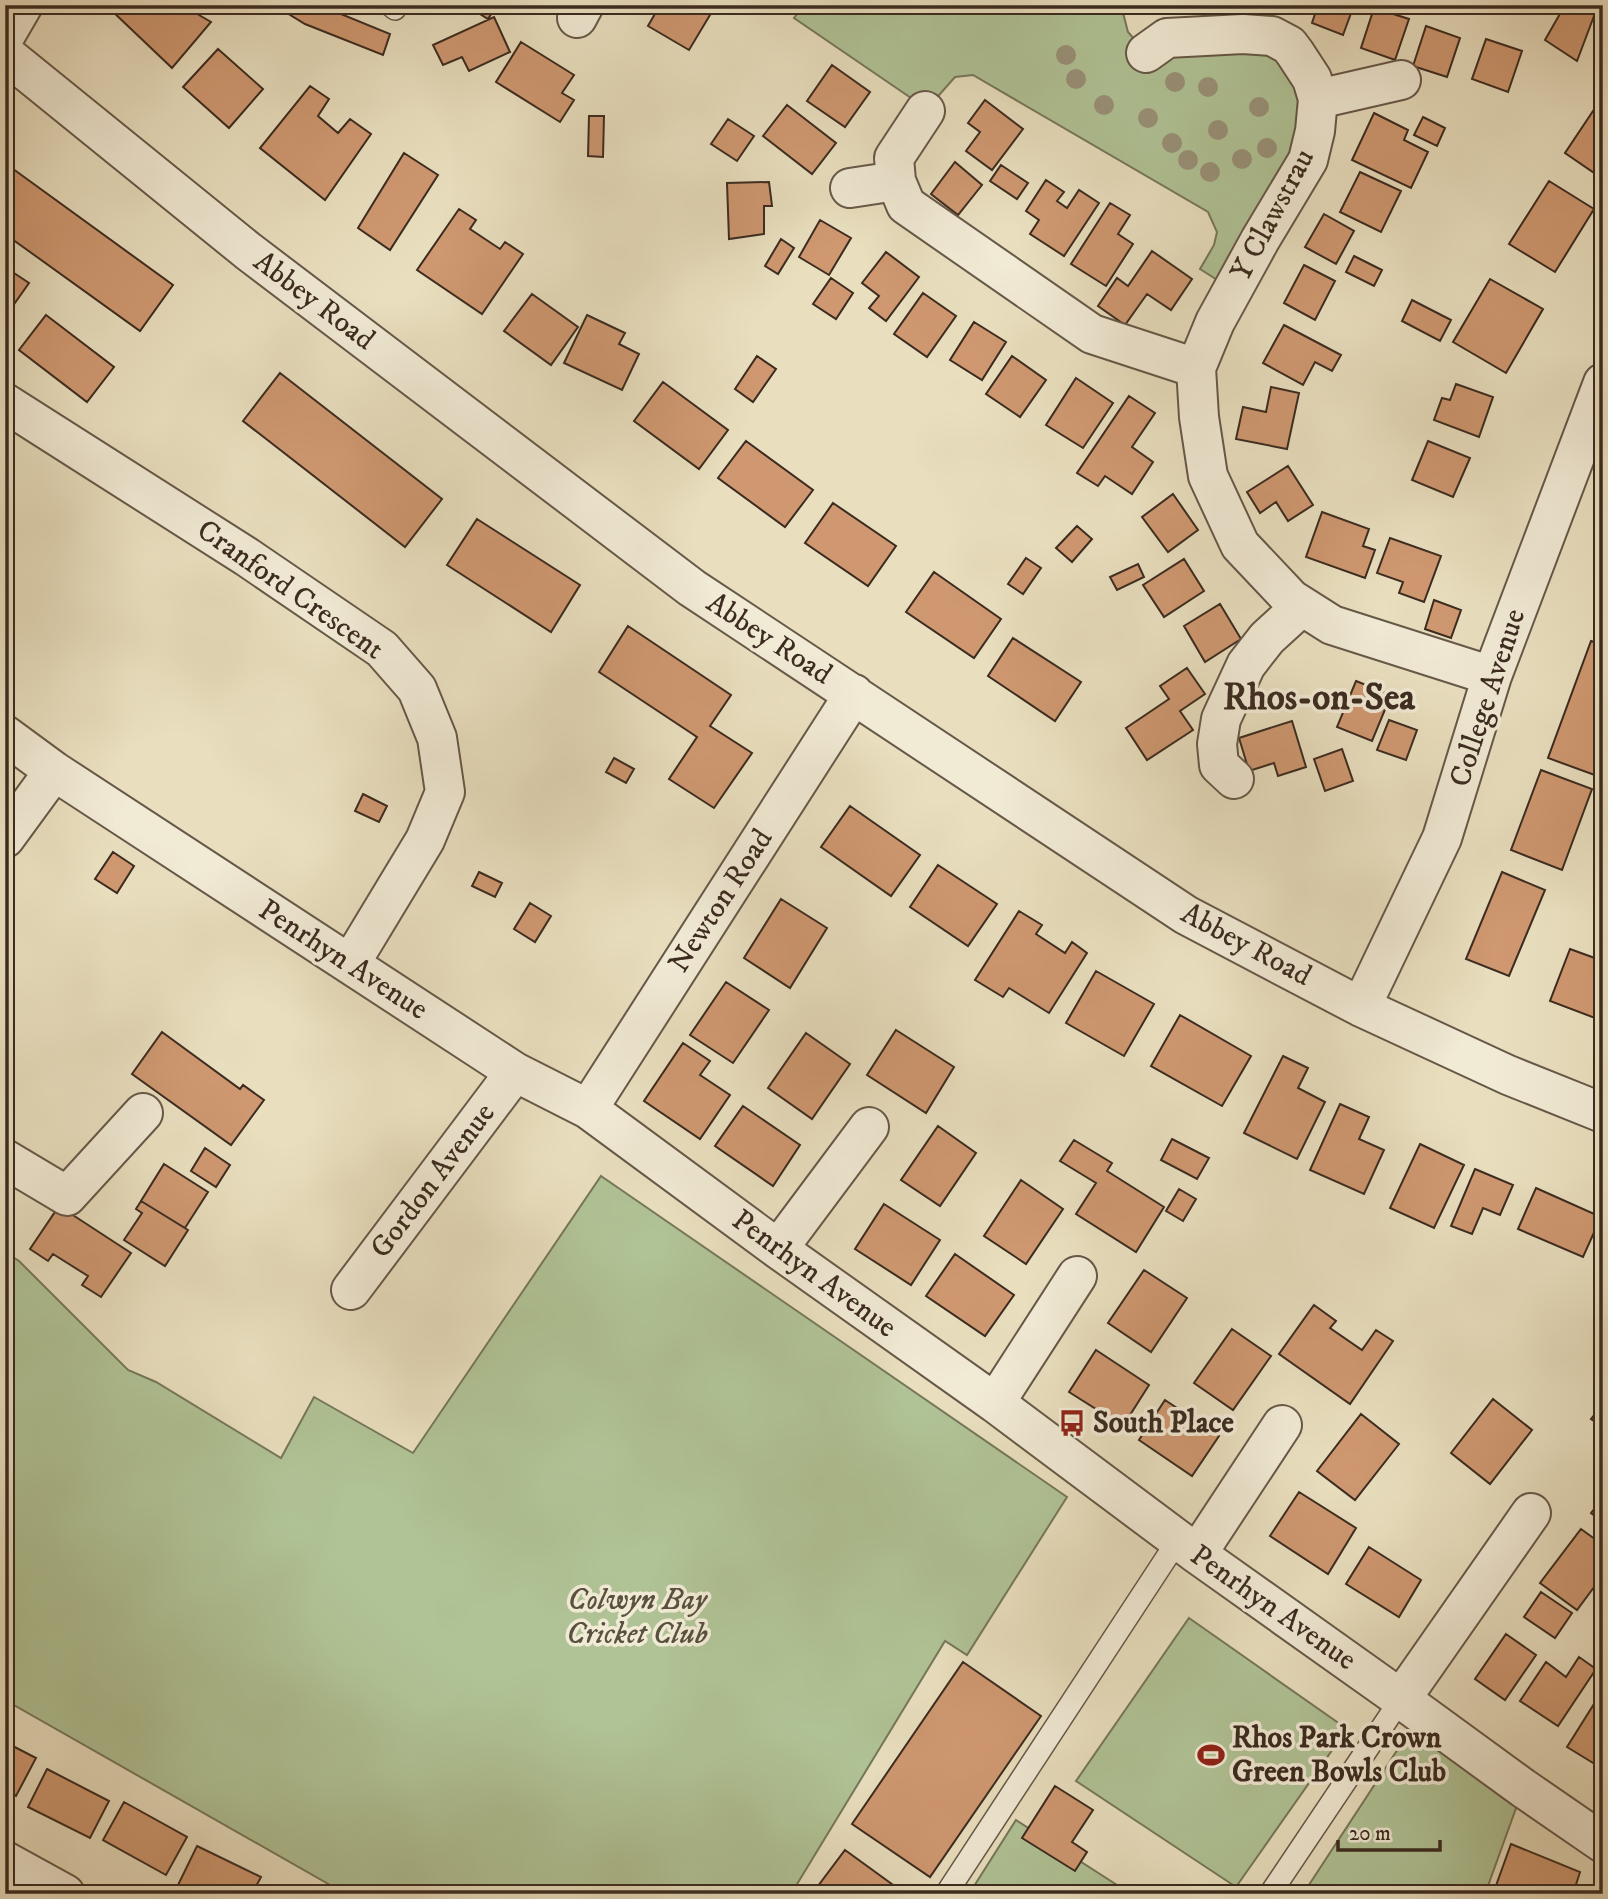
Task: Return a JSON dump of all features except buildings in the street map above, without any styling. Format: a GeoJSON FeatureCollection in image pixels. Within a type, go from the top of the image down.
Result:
{"type":"FeatureCollection","features":[{"type":"Feature","properties":{"kind":"street"},"geometry":{"type":"LineString","coordinates":[[5,36],[23,5]]}},
{"type":"Feature","properties":{"kind":"street","name":"Y Clawstrau"},"geometry":{"type":"LineString","coordinates":[[1146,53],[1167,38],[1243,34],[1272,36],[1289,46],[1301,61],[1312,79],[1318,99],[1315,131],[1308,160],[1215,322],[1196,368],[1199,417],[1208,476],[1240,545],[1291,599],[1332,625],[1492,676]]}},
{"type":"Feature","properties":{"kind":"street","name":"Abbey Road"},"geometry":{"type":"LineString","coordinates":[[5,54],[248,251],[692,588],[1186,915],[1361,1007],[1508,1075],[1603,1113]]}},
{"type":"Feature","properties":{"kind":"street"},"geometry":{"type":"LineString","coordinates":[[1318,99],[1401,80]]}},
{"type":"Feature","properties":{"kind":"street"},"geometry":{"type":"LineString","coordinates":[[925,111],[894,158],[895,181],[906,205],[1092,334],[1196,368]]}},
{"type":"Feature","properties":{"kind":"street"},"geometry":{"type":"LineString","coordinates":[[850,188],[895,181]]}},
{"type":"Feature","properties":{"kind":"street","name":"College Avenue"},"geometry":{"type":"LineString","coordinates":[[1361,1007],[1442,838],[1492,676],[1603,383]]}},
{"type":"Feature","properties":{"kind":"street","name":"Cranford Crescent"},"geometry":{"type":"LineString","coordinates":[[5,403],[247,557],[382,649],[417,689],[437,738],[445,792],[425,839],[350,964]]}},
{"type":"Feature","properties":{"kind":"street"},"geometry":{"type":"LineString","coordinates":[[1234,779],[1219,765],[1217,744],[1221,719],[1246,666],[1267,638],[1302,606]]}},
{"type":"Feature","properties":{"kind":"street","name":"Newton Road"},"geometry":{"type":"LineString","coordinates":[[588,1109],[853,694]]}},
{"type":"Feature","properties":{"kind":"street","name":"Penrhyn Avenue"},"geometry":{"type":"LineString","coordinates":[[5,735],[54,771],[515,1072],[588,1109],[778,1249],[995,1403],[1188,1547],[1603,1843]]}},
{"type":"Feature","properties":{"kind":"street"},"geometry":{"type":"LineString","coordinates":[[5,838],[54,771]]}},
{"type":"Feature","properties":{"kind":"street","name":"Gordon Avenue"},"geometry":{"type":"LineString","coordinates":[[351,1290],[515,1072]]}},
{"type":"Feature","properties":{"kind":"street"},"geometry":{"type":"LineString","coordinates":[[5,1159],[66,1196],[143,1113]]}},
{"type":"Feature","properties":{"kind":"street"},"geometry":{"type":"LineString","coordinates":[[778,1249],[869,1127]]}},
{"type":"Feature","properties":{"kind":"street"},"geometry":{"type":"LineString","coordinates":[[995,1403],[1077,1276]]}},
{"type":"Feature","properties":{"kind":"street"},"geometry":{"type":"LineString","coordinates":[[1188,1547],[1282,1425]]}},
{"type":"Feature","properties":{"kind":"street"},"geometry":{"type":"LineString","coordinates":[[1401,1699],[1531,1513]]}},
{"type":"Feature","properties":{"kind":"street"},"geometry":{"type":"LineString","coordinates":[[5,1861],[65,1894]]}},
{"type":"Feature","properties":{"kind":"lane"},"geometry":{"type":"LineString","coordinates":[[946,1894],[1188,1547]]}},
{"type":"Feature","properties":{"kind":"lane"},"geometry":{"type":"LineString","coordinates":[[1270,1894],[1401,1699]]}},
{"type":"Feature","properties":{"kind":"green space"},"geometry":{"type":"Polygon","coordinates":[[[804,5],[1121,5],[1128,32],[1146,53],[1272,36],[1318,99],[1233,290],[1200,269],[1214,245],[1217,232],[1208,212],[973,75],[955,77],[925,111],[911,98],[794,18],[804,5]]]}},
{"type":"Feature","properties":{"kind":"green space","name":"Colwyn Bay Cricket Club"},"geometry":{"type":"Polygon","coordinates":[[[601,1176],[1067,1497],[967,1655],[945,1641],[791,1894],[346,1894],[5,1700],[5,1252],[19,1261],[128,1370],[156,1382],[281,1458],[314,1397],[413,1453],[601,1176]]]}},
{"type":"Feature","properties":{"kind":"green space","name":"Rhos Park Crown Green Bowls Club"},"geometry":{"type":"Polygon","coordinates":[[[1189,1618],[1347,1729],[1236,1887],[1076,1781],[1189,1618]]]}},
{"type":"Feature","properties":{"kind":"green space"},"geometry":{"type":"Polygon","coordinates":[[[1413,1726],[1519,1800],[1485,1894],[1303,1894],[1413,1726]]]}},
{"type":"Feature","properties":{"kind":"green space"},"geometry":{"type":"Polygon","coordinates":[[[1016,1820],[1128,1892],[1131,1889],[1139,1894],[969,1894],[1016,1820]]]}},
{"type":"Feature","properties":{"kind":"place","name":"South Place"},"geometry":{"type":"Point","coordinates":[1072,1423]}},
{"type":"Feature","properties":{"kind":"place","name":"Rhos Park Crown Green Bowls Club"},"geometry":{"type":"Point","coordinates":[1211,1755]}},
{"type":"Feature","properties":{"kind":"district","name":"Rhos-on-Sea"},"geometry":{"type":"Point","coordinates":[1319,698]}}]}
